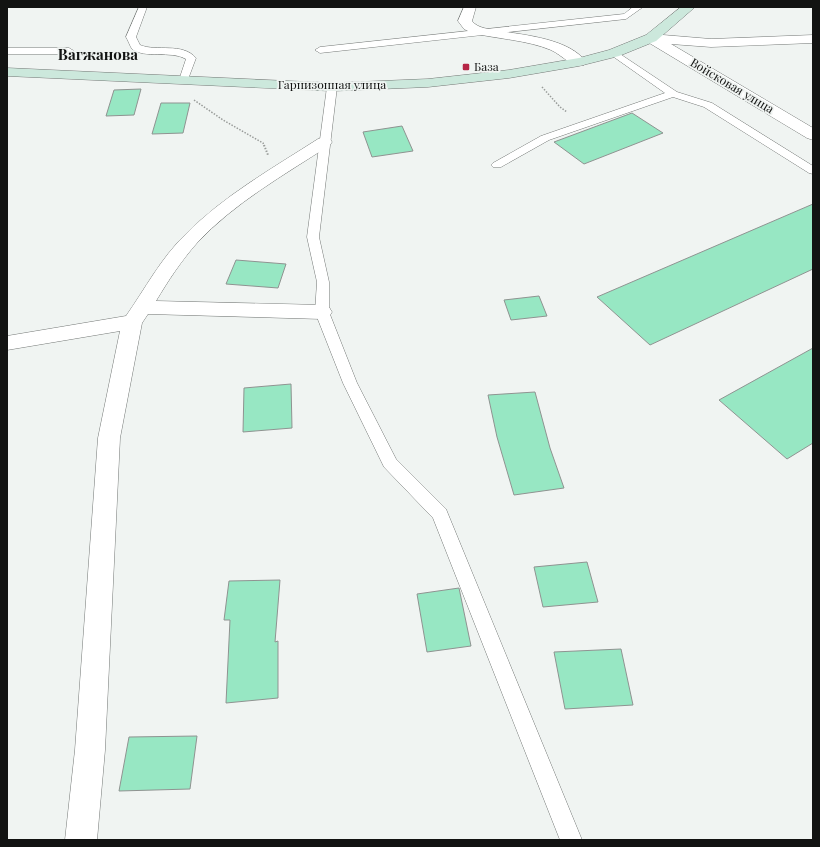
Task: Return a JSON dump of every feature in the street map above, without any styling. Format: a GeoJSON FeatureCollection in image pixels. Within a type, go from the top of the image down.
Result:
{"type":"FeatureCollection","features":[{"type":"Feature","properties":{"kind":"street"},"geometry":{"type":"LineString","coordinates":[[470,7],[465,21],[469,26],[483,32],[545,43],[567,52],[579,62]]}},
{"type":"Feature","properties":{"kind":"street","name":"Гарнизонная улица"},"geometry":{"type":"LineString","coordinates":[[7,72],[332,87],[435,83],[509,74],[579,62],[614,53],[651,38],[689,7]]}},
{"type":"Feature","properties":{"kind":"street"},"geometry":{"type":"LineString","coordinates":[[651,38],[711,43],[813,39]]}},
{"type":"Feature","properties":{"kind":"street","name":"Войсковая улица"},"geometry":{"type":"LineString","coordinates":[[651,38],[813,134]]}},
{"type":"Feature","properties":{"kind":"street"},"geometry":{"type":"LineString","coordinates":[[81,840],[90,750],[109,438],[137,314],[174,258],[200,229],[324,142]]}},
{"type":"Feature","properties":{"kind":"street"},"geometry":{"type":"LineString","coordinates":[[7,343],[137,314],[322,312]]}},
{"type":"Feature","properties":{"kind":"lane"},"geometry":{"type":"LineString","coordinates":[[143,7],[131,37],[136,47],[146,50],[178,50],[184,52],[190,58],[184,80]]}},
{"type":"Feature","properties":{"kind":"lane"},"geometry":{"type":"LineString","coordinates":[[320,50],[626,16],[639,7]]}},
{"type":"Feature","properties":{"kind":"lane"},"geometry":{"type":"LineString","coordinates":[[7,51],[69,51]]}},
{"type":"Feature","properties":{"kind":"lane"},"geometry":{"type":"LineString","coordinates":[[614,53],[672,94],[708,105],[813,172]]}},
{"type":"Feature","properties":{"kind":"lane"},"geometry":{"type":"LineString","coordinates":[[332,87],[313,237],[323,282],[322,312],[350,383],[390,463],[440,514],[571,840]]}},
{"type":"Feature","properties":{"kind":"lane"},"geometry":{"type":"LineString","coordinates":[[497,165],[546,138],[672,94]]}},
{"type":"Feature","properties":{"kind":"path"},"geometry":{"type":"LineString","coordinates":[[541,86],[560,107],[586,124]]}},
{"type":"Feature","properties":{"kind":"path"},"geometry":{"type":"LineString","coordinates":[[188,96],[223,120],[263,143],[269,157],[287,167]]}},
{"type":"Feature","properties":{"kind":"building"},"geometry":{"type":"Polygon","coordinates":[[[141,89],[134,115],[106,116],[114,90],[141,89]]]}},
{"type":"Feature","properties":{"kind":"building"},"geometry":{"type":"Polygon","coordinates":[[[161,103],[190,103],[183,133],[152,134],[161,103]]]}},
{"type":"Feature","properties":{"kind":"building"},"geometry":{"type":"Polygon","coordinates":[[[632,113],[663,133],[584,164],[554,142],[632,113]]]}},
{"type":"Feature","properties":{"kind":"building"},"geometry":{"type":"Polygon","coordinates":[[[402,126],[413,151],[372,157],[363,132],[402,126]]]}},
{"type":"Feature","properties":{"kind":"building"},"geometry":{"type":"Polygon","coordinates":[[[813,204],[813,269],[650,345],[597,297],[813,204]]]}},
{"type":"Feature","properties":{"kind":"building"},"geometry":{"type":"Polygon","coordinates":[[[236,260],[286,264],[278,288],[226,284],[236,260]]]}},
{"type":"Feature","properties":{"kind":"building"},"geometry":{"type":"Polygon","coordinates":[[[539,296],[547,316],[511,320],[504,300],[539,296]]]}},
{"type":"Feature","properties":{"kind":"building"},"geometry":{"type":"Polygon","coordinates":[[[813,348],[813,443],[787,459],[719,400],[813,348]]]}},
{"type":"Feature","properties":{"kind":"building"},"geometry":{"type":"Polygon","coordinates":[[[291,384],[292,428],[243,432],[244,388],[291,384]]]}},
{"type":"Feature","properties":{"kind":"building"},"geometry":{"type":"Polygon","coordinates":[[[535,392],[550,448],[564,488],[514,495],[497,437],[488,395],[535,392]]]}},
{"type":"Feature","properties":{"kind":"building"},"geometry":{"type":"Polygon","coordinates":[[[587,562],[598,602],[543,607],[534,567],[587,562]]]}},
{"type":"Feature","properties":{"kind":"building"},"geometry":{"type":"Polygon","coordinates":[[[280,580],[275,642],[278,641],[278,698],[226,703],[230,620],[224,620],[229,581],[280,580]]]}},
{"type":"Feature","properties":{"kind":"building"},"geometry":{"type":"Polygon","coordinates":[[[459,588],[471,646],[427,652],[417,594],[459,588]]]}},
{"type":"Feature","properties":{"kind":"building"},"geometry":{"type":"Polygon","coordinates":[[[621,649],[633,705],[565,709],[554,652],[621,649]]]}},
{"type":"Feature","properties":{"kind":"building"},"geometry":{"type":"Polygon","coordinates":[[[197,736],[190,789],[119,791],[129,737],[197,736]]]}},
{"type":"Feature","properties":{"kind":"place","name":"База"},"geometry":{"type":"Point","coordinates":[466,67]}},
{"type":"Feature","properties":{"kind":"district","name":"Вагжанова"},"geometry":{"type":"Point","coordinates":[98,55]}}]}
